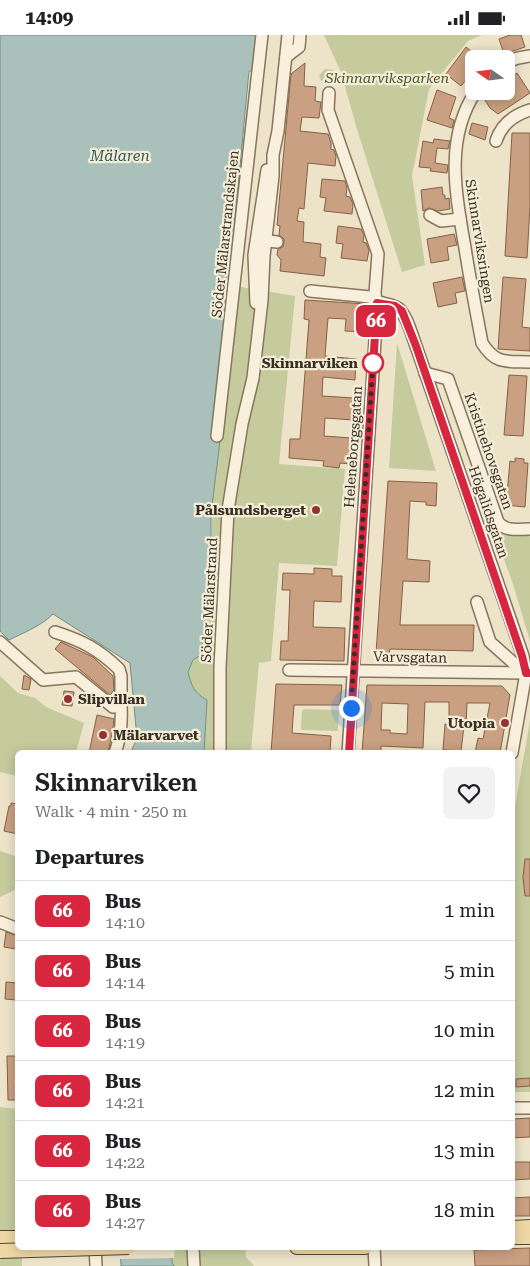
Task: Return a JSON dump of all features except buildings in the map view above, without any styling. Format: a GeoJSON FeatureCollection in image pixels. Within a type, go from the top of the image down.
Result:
{"type":"FeatureCollection","features":[{"type":"Feature","properties":{"kind":"main road"},"geometry":{"type":"LineString","coordinates":[[515,1228],[530,1227]]}},
{"type":"Feature","properties":{"kind":"main road"},"geometry":{"type":"LineString","coordinates":[[515,1237],[530,1237]]}},
{"type":"Feature","properties":{"kind":"main road"},"geometry":{"type":"LineString","coordinates":[[0,1238],[15,1238]]}},
{"type":"Feature","properties":{"kind":"main road"},"geometry":{"type":"LineString","coordinates":[[0,1251],[32,1250]]}},
{"type":"Feature","properties":{"kind":"main road"},"geometry":{"type":"LineString","coordinates":[[329,1250],[372,1254]]}},
{"type":"Feature","properties":{"kind":"street","name":"Söder Mälarstrandskajen"},"geometry":{"type":"LineString","coordinates":[[217,436],[262,35]]}},
{"type":"Feature","properties":{"kind":"street","name":"Söder Mälarstrand"},"geometry":{"type":"LineString","coordinates":[[220,750],[220,667],[228,510],[242,424],[253,378],[258,332],[254,255],[267,241],[265,177],[273,155],[278,131],[288,35]]}},
{"type":"Feature","properties":{"kind":"street"},"geometry":{"type":"LineString","coordinates":[[286,57],[299,47],[300,35]]}},
{"type":"Feature","properties":{"kind":"street"},"geometry":{"type":"LineString","coordinates":[[515,59],[530,56]]}},
{"type":"Feature","properties":{"kind":"street","name":"Heleneborgsgatan"},"geometry":{"type":"LineString","coordinates":[[329,93],[328,110],[378,254],[375,293],[377,303],[348,750]]}},
{"type":"Feature","properties":{"kind":"street","name":"Skinnarviksringen"},"geometry":{"type":"LineString","coordinates":[[471,100],[466,110],[456,149],[455,183],[482,343],[490,355],[498,359],[530,362]]}},
{"type":"Feature","properties":{"kind":"street"},"geometry":{"type":"LineString","coordinates":[[496,141],[504,125],[518,115],[530,110]]}},
{"type":"Feature","properties":{"kind":"street"},"geometry":{"type":"LineString","coordinates":[[430,215],[441,221],[460,219]]}},
{"type":"Feature","properties":{"kind":"street"},"geometry":{"type":"LineString","coordinates":[[310,291],[370,297],[377,303]]}},
{"type":"Feature","properties":{"kind":"street","name":"Högalidsgatan"},"geometry":{"type":"LineString","coordinates":[[377,303],[395,306],[402,311],[529,675],[513,750]]}},
{"type":"Feature","properties":{"kind":"street","name":"Kristinehovsgatan"},"geometry":{"type":"LineString","coordinates":[[425,373],[448,379],[501,527],[508,529],[530,529]]}},
{"type":"Feature","properties":{"kind":"street"},"geometry":{"type":"LineString","coordinates":[[477,602],[490,642],[529,675]]}},
{"type":"Feature","properties":{"kind":"street"},"geometry":{"type":"LineString","coordinates":[[55,632],[88,644],[119,669],[121,676],[122,726],[120,741],[116,750]]}},
{"type":"Feature","properties":{"kind":"street"},"geometry":{"type":"LineString","coordinates":[[0,642],[43,680],[76,677],[113,707],[121,706]]}},
{"type":"Feature","properties":{"kind":"street","name":"Varvsgatan"},"geometry":{"type":"LineString","coordinates":[[289,670],[529,675]]}},
{"type":"Feature","properties":{"kind":"street"},"geometry":{"type":"LineString","coordinates":[[0,922],[15,928]]}},
{"type":"Feature","properties":{"kind":"street"},"geometry":{"type":"LineString","coordinates":[[515,1108],[530,1108]]}},
{"type":"Feature","properties":{"kind":"street"},"geometry":{"type":"LineString","coordinates":[[96,1250],[96,1266]]}},
{"type":"Feature","properties":{"kind":"street"},"geometry":{"type":"LineString","coordinates":[[193,1250],[194,1266]]}},
{"type":"Feature","properties":{"kind":"green space","name":"Skinnarviksparken"},"geometry":{"type":"Polygon","coordinates":[[[324,35],[482,35],[468,41],[429,89],[412,176],[425,265],[402,272],[341,72],[324,35]]]}},
{"type":"Feature","properties":{"kind":"green space"},"geometry":{"type":"Polygon","coordinates":[[[325,69],[334,70],[337,80],[328,77],[321,81],[319,75],[325,69]]]}},
{"type":"Feature","properties":{"kind":"green space"},"geometry":{"type":"Polygon","coordinates":[[[228,285],[295,296],[279,464],[345,469],[337,566],[279,563],[271,661],[259,663],[251,750],[204,750],[207,700],[199,695],[194,688],[188,672],[193,660],[201,655],[211,563],[214,440],[228,285]]]}},
{"type":"Feature","properties":{"kind":"green space"},"geometry":{"type":"Polygon","coordinates":[[[397,343],[436,471],[389,468],[397,343]]]}},
{"type":"Feature","properties":{"kind":"green space"},"geometry":{"type":"Polygon","coordinates":[[[495,534],[530,535],[530,641],[513,584],[495,534]]]}},
{"type":"Feature","properties":{"kind":"green space"},"geometry":{"type":"Polygon","coordinates":[[[0,676],[18,693],[35,698],[46,707],[84,723],[77,750],[15,750],[15,776],[0,772],[0,676]]]}},
{"type":"Feature","properties":{"kind":"green space"},"geometry":{"type":"Polygon","coordinates":[[[304,709],[339,710],[338,731],[302,730],[302,711],[304,709]]]}},
{"type":"Feature","properties":{"kind":"green space"},"geometry":{"type":"Polygon","coordinates":[[[530,721],[530,1092],[515,1092],[515,807],[530,721]]]}},
{"type":"Feature","properties":{"kind":"green space"},"geometry":{"type":"Polygon","coordinates":[[[0,851],[15,856],[15,890],[0,897],[0,851]]]}},
{"type":"Feature","properties":{"kind":"green space"},"geometry":{"type":"Polygon","coordinates":[[[0,1107],[15,1109],[15,1250],[22,1250],[22,1266],[0,1266],[0,1107]]]}},
{"type":"Feature","properties":{"kind":"green space"},"geometry":{"type":"Polygon","coordinates":[[[172,1250],[245,1250],[246,1257],[254,1266],[174,1266],[172,1250]]]}},
{"type":"Feature","properties":{"kind":"water","name":"Mälaren"},"geometry":{"type":"Polygon","coordinates":[[[0,35],[256,35],[253,71],[249,71],[214,440],[220,441],[211,514],[211,563],[201,655],[193,660],[188,672],[194,688],[199,695],[207,700],[204,750],[132,750],[137,738],[130,663],[53,614],[38,625],[9,640],[0,631],[0,35]]]}},
{"type":"Feature","properties":{"kind":"water"},"geometry":{"type":"Polygon","coordinates":[[[120,1250],[172,1250],[174,1266],[121,1266],[120,1250]]]}},
{"type":"Feature","properties":{"kind":"pier"},"geometry":{"type":"Polygon","coordinates":[[[118,1250],[175,1250],[174,1258],[118,1259],[118,1250]]]}},
{"type":"Feature","properties":{"kind":"bus line","name":"66"},"geometry":{"type":"LineString","coordinates":[[349,750],[377,303],[395,306],[402,311],[416,346],[522,656],[526,673],[530,673]]}},
{"type":"Feature","properties":{"kind":"place","name":"Skinnarviken"},"geometry":{"type":"Point","coordinates":[373,363]}},
{"type":"Feature","properties":{"kind":"place","name":"Pålsundsberget"},"geometry":{"type":"Point","coordinates":[316,510]}},
{"type":"Feature","properties":{"kind":"place","name":"Slipvillan"},"geometry":{"type":"Point","coordinates":[68,699]}},
{"type":"Feature","properties":{"kind":"place","name":"Utopia"},"geometry":{"type":"Point","coordinates":[505,723]}},
{"type":"Feature","properties":{"kind":"place","name":"Mälarvarvet"},"geometry":{"type":"Point","coordinates":[103,735]}},
{"type":"Feature","properties":{"kind":"route"},"geometry":{"type":"LineString","coordinates":[[351,708],[373,363]]}}]}
